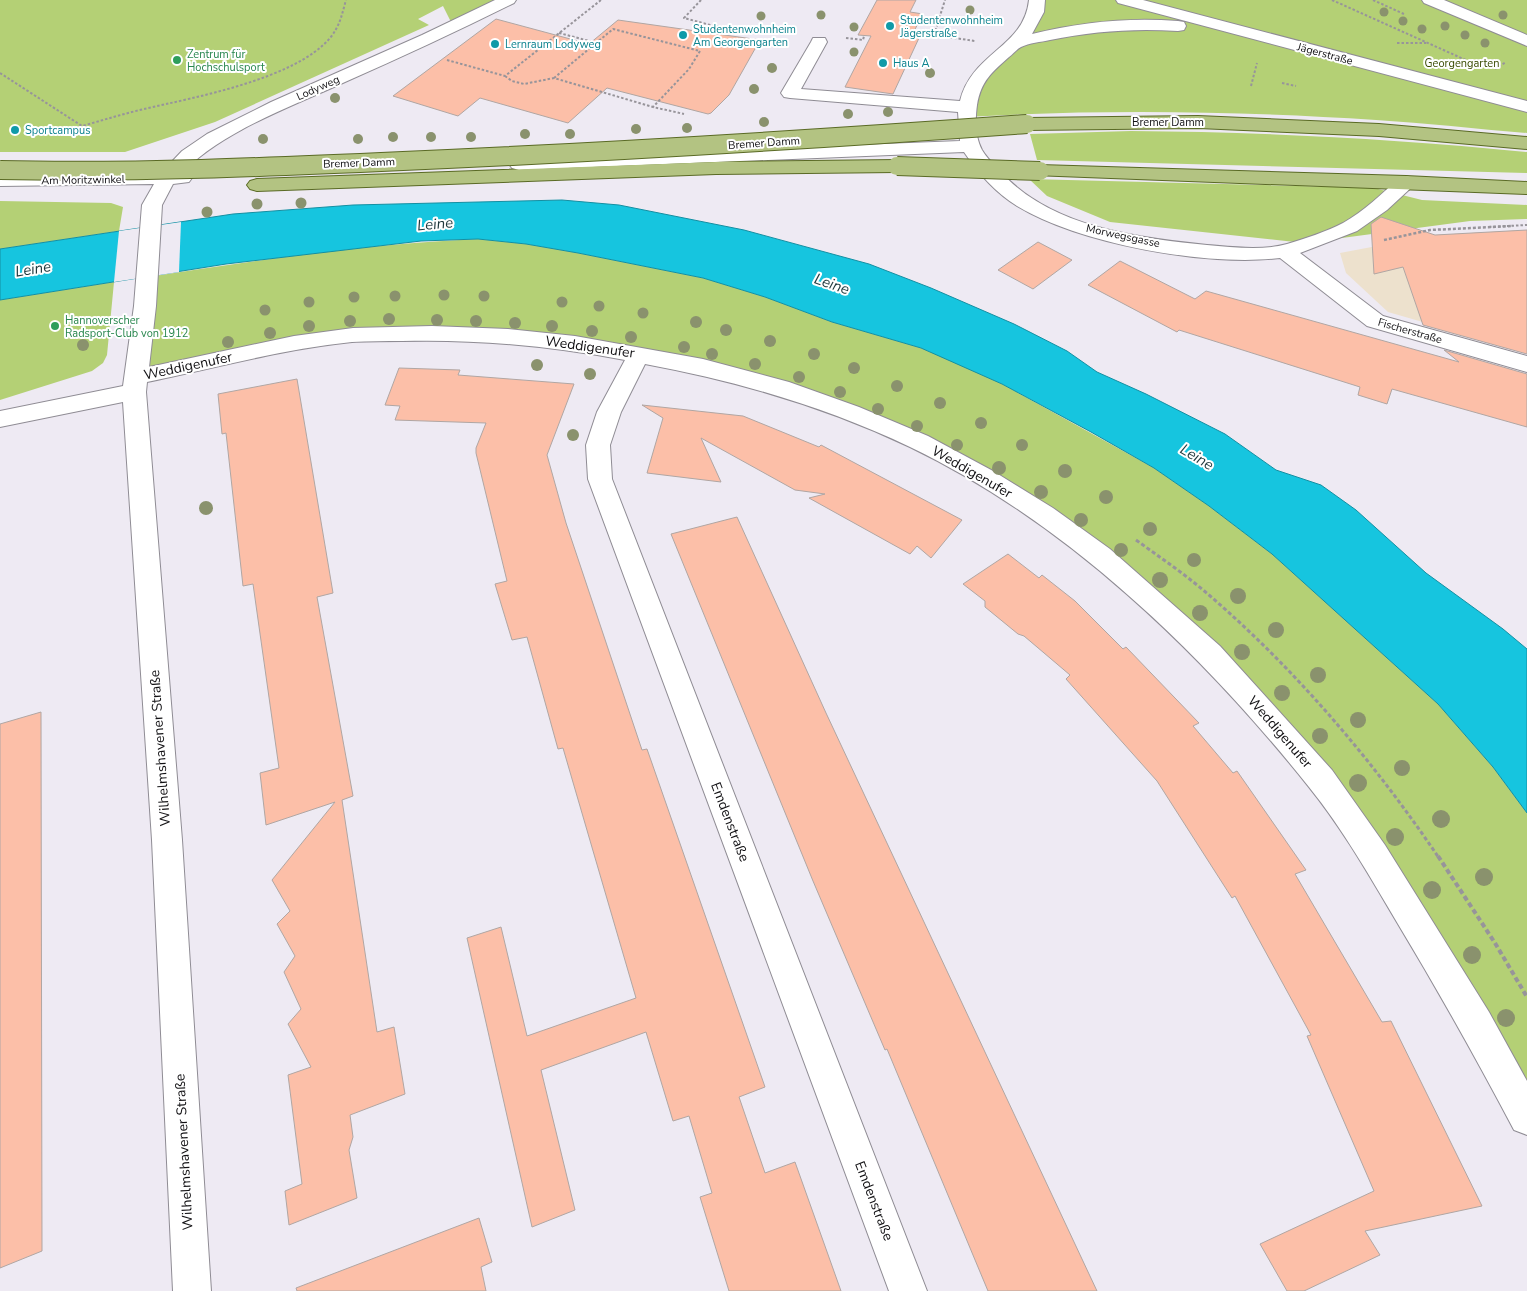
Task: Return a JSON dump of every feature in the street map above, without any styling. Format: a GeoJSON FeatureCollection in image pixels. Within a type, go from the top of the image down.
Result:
{"type":"FeatureCollection","features":[{"type":"Feature","properties":{"kind":"main road","name":"Bremer Damm"},"geometry":{"type":"LineString","coordinates":[[0,170],[178,169],[522,156],[712,146],[1027,124],[1198,122],[1379,130],[1527,144]]}},
{"type":"Feature","properties":{"kind":"main road","name":"Bremer Damm"},"geometry":{"type":"LineString","coordinates":[[0,189],[160,188],[716,168],[897,166],[1406,182],[1527,188]]}},
{"type":"Feature","properties":{"kind":"street","name":"Lodyweg"},"geometry":{"type":"LineString","coordinates":[[152,205],[166,179],[189,156],[214,138],[277,106],[428,39],[508,0]]}},
{"type":"Feature","properties":{"kind":"street","name":"Morwegsgasse"},"geometry":{"type":"LineString","coordinates":[[1037,0],[1038,8],[1029,26],[1013,45],[977,79],[966,117],[970,146],[991,175],[1005,188],[1066,222],[1102,234],[1168,246],[1236,254],[1284,251],[1349,228],[1384,204],[1406,182]]}},
{"type":"Feature","properties":{"kind":"street","name":"Jägerstraße"},"geometry":{"type":"LineString","coordinates":[[1124,0],[1527,107]]}},
{"type":"Feature","properties":{"kind":"street"},"geometry":{"type":"LineString","coordinates":[[1430,0],[1527,41]]}},
{"type":"Feature","properties":{"kind":"street","name":"Morwegsgasse"},"geometry":{"type":"LineString","coordinates":[[1013,45],[1058,32],[1112,25],[1162,24],[1259,37]]}},
{"type":"Feature","properties":{"kind":"street"},"geometry":{"type":"LineString","coordinates":[[819,42],[790,93],[968,107]]}},
{"type":"Feature","properties":{"kind":"street","name":"Am Moritzwinkel"},"geometry":{"type":"LineString","coordinates":[[0,180],[166,179],[970,146]]}},
{"type":"Feature","properties":{"kind":"street","name":"Wilhelmshavener Straße"},"geometry":{"type":"LineString","coordinates":[[152,205],[145,306],[135,385],[166,830],[192,1291]]}},
{"type":"Feature","properties":{"kind":"street","name":"Fischerstraße"},"geometry":{"type":"LineString","coordinates":[[1284,251],[1375,321],[1527,364]]}},
{"type":"Feature","properties":{"kind":"street","name":"Weddigenufer"},"geometry":{"type":"LineString","coordinates":[[0,419],[294,343],[353,335],[432,333],[508,336],[575,343],[703,367],[781,388],[920,442],[984,477],[1044,515],[1101,556],[1210,654],[1321,779],[1379,863],[1477,1024],[1527,1117]]}},
{"type":"Feature","properties":{"kind":"street","name":"Emdenstraße"},"geometry":{"type":"LineString","coordinates":[[639,354],[609,412],[598,445],[600,479],[908,1291]]}},
{"type":"Feature","properties":{"kind":"path"},"geometry":{"type":"LineString","coordinates":[[0,73],[82,126],[122,114],[224,90],[271,74],[306,56],[328,39],[342,20],[346,0]]}},
{"type":"Feature","properties":{"kind":"path"},"geometry":{"type":"LineString","coordinates":[[505,76],[601,0]]}},
{"type":"Feature","properties":{"kind":"path"},"geometry":{"type":"LineString","coordinates":[[701,0],[684,18],[714,26],[794,35]]}},
{"type":"Feature","properties":{"kind":"path"},"geometry":{"type":"LineString","coordinates":[[934,35],[945,0]]}},
{"type":"Feature","properties":{"kind":"path"},"geometry":{"type":"LineString","coordinates":[[1332,0],[1474,63]]}},
{"type":"Feature","properties":{"kind":"path"},"geometry":{"type":"LineString","coordinates":[[554,78],[613,29],[700,51],[689,69],[653,108]]}},
{"type":"Feature","properties":{"kind":"path"},"geometry":{"type":"LineString","coordinates":[[914,32],[1013,45]]}},
{"type":"Feature","properties":{"kind":"path"},"geometry":{"type":"LineString","coordinates":[[559,33],[596,43]]}},
{"type":"Feature","properties":{"kind":"path"},"geometry":{"type":"LineString","coordinates":[[863,40],[864,36]]}},
{"type":"Feature","properties":{"kind":"path"},"geometry":{"type":"LineString","coordinates":[[428,39],[448,48],[435,57],[505,76],[510,80],[529,85],[547,78],[554,78],[653,108],[687,115]]}},
{"type":"Feature","properties":{"kind":"path"},"geometry":{"type":"LineString","coordinates":[[1282,83],[1296,86]]}},
{"type":"Feature","properties":{"kind":"path"},"geometry":{"type":"LineString","coordinates":[[1375,242],[1430,230],[1527,225]]}},
{"type":"Feature","properties":{"kind":"path"},"geometry":{"type":"LineString","coordinates":[[1129,534],[1219,604],[1272,655],[1340,728],[1380,775],[1458,884],[1527,997]]}},
{"type":"Feature","properties":{"kind":"shaded area"},"geometry":{"type":"Polygon","coordinates":[[[1527,230],[1527,352],[1388,312],[1346,273],[1340,253],[1435,235],[1527,230]]]}},
{"type":"Feature","properties":{"kind":"green space","name":"Zentrum für Hochschulsport"},"geometry":{"type":"Polygon","coordinates":[[[0,0],[508,0],[453,26],[443,6],[418,19],[429,25],[215,122],[125,152],[0,152],[0,0]]]}},
{"type":"Feature","properties":{"kind":"green space","name":"Georgengarten"},"geometry":{"type":"Polygon","coordinates":[[[1037,0],[1527,0],[1527,133],[1376,120],[1222,113],[1120,112],[966,117],[977,79],[1010,47],[1037,0]]]}},
{"type":"Feature","properties":{"kind":"green space"},"geometry":{"type":"Polygon","coordinates":[[[1131,131],[1329,137],[1527,152],[1527,173],[1037,160],[1030,134],[1131,131]]]}},
{"type":"Feature","properties":{"kind":"green space"},"geometry":{"type":"Polygon","coordinates":[[[1029,179],[1374,188],[1422,200],[1527,205],[1527,219],[1470,221],[1304,243],[1110,222],[1047,196],[1029,179]]]}},
{"type":"Feature","properties":{"kind":"green space"},"geometry":{"type":"Polygon","coordinates":[[[0,201],[111,203],[123,207],[119,231],[0,249],[0,201]]]}},
{"type":"Feature","properties":{"kind":"green space"},"geometry":{"type":"Polygon","coordinates":[[[478,239],[526,244],[578,253],[703,278],[765,297],[832,322],[921,348],[1002,384],[1154,468],[1209,506],[1272,554],[1438,704],[1493,767],[1527,813],[1527,1096],[1265,715],[1044,515],[851,413],[575,343],[353,335],[136,377],[148,277],[354,249],[478,239]]]}},
{"type":"Feature","properties":{"kind":"green space","name":"Hannoverscher Radsport-Club von 1912"},"geometry":{"type":"Polygon","coordinates":[[[114,282],[107,355],[103,363],[92,371],[0,400],[0,300],[114,282]]]}},
{"type":"Feature","properties":{"kind":"water","name":"Leine"},"geometry":{"type":"Polygon","coordinates":[[[562,200],[619,205],[744,230],[869,264],[931,288],[1014,324],[1067,351],[1097,372],[1146,394],[1225,434],[1276,470],[1321,485],[1356,510],[1426,573],[1503,629],[1527,649],[1527,813],[1493,767],[1438,704],[1272,554],[1209,506],[1154,468],[1002,384],[921,348],[832,322],[765,297],[703,278],[578,253],[526,244],[478,239],[421,241],[226,264],[0,300],[0,249],[233,214],[353,205],[562,200]]]}},
{"type":"Feature","properties":{"kind":"pier"},"geometry":{"type":"Polygon","coordinates":[[[181,222],[179,272],[114,282],[119,231],[181,222]]]}},
{"type":"Feature","properties":{"kind":"building","name":"Haus A"},"geometry":{"type":"Polygon","coordinates":[[[877,0],[916,0],[910,12],[923,14],[911,37],[919,38],[893,94],[845,87],[871,36],[858,35],[877,0]]]}},
{"type":"Feature","properties":{"kind":"building"},"geometry":{"type":"Polygon","coordinates":[[[496,19],[589,44],[618,20],[760,40],[729,95],[708,114],[607,88],[568,123],[480,98],[458,116],[393,96],[496,19]]]}},
{"type":"Feature","properties":{"kind":"building"},"geometry":{"type":"Polygon","coordinates":[[[1381,217],[1435,235],[1527,230],[1527,354],[1423,325],[1403,267],[1374,274],[1371,224],[1381,217]]]}},
{"type":"Feature","properties":{"kind":"building"},"geometry":{"type":"Polygon","coordinates":[[[1038,242],[1072,260],[1033,289],[998,270],[1038,242]]]}},
{"type":"Feature","properties":{"kind":"building"},"geometry":{"type":"Polygon","coordinates":[[[1120,261],[1195,299],[1206,291],[1459,362],[1444,350],[1527,374],[1527,427],[1392,389],[1387,404],[1358,395],[1360,387],[1179,330],[1177,332],[1088,285],[1120,261]]]}},
{"type":"Feature","properties":{"kind":"building"},"geometry":{"type":"Polygon","coordinates":[[[399,368],[460,370],[458,375],[574,384],[547,455],[566,523],[642,750],[647,749],[765,1087],[739,1097],[765,1173],[795,1162],[841,1291],[729,1291],[700,1197],[712,1193],[689,1116],[673,1121],[646,1032],[541,1070],[575,1210],[532,1227],[467,938],[501,927],[527,1036],[636,998],[563,748],[558,749],[527,637],[512,640],[495,584],[507,581],[476,453],[476,448],[486,423],[395,420],[400,406],[385,405],[399,368]]]}},
{"type":"Feature","properties":{"kind":"building"},"geometry":{"type":"Polygon","coordinates":[[[297,379],[333,593],[317,597],[353,796],[342,800],[377,1032],[394,1027],[405,1094],[350,1115],[353,1137],[349,1150],[357,1198],[289,1225],[285,1191],[302,1184],[288,1075],[311,1067],[288,1024],[301,1009],[284,972],[295,956],[277,924],[290,911],[272,880],[335,802],[266,825],[260,773],[279,768],[253,584],[243,586],[226,433],[222,434],[218,394],[297,379]]]}},
{"type":"Feature","properties":{"kind":"building"},"geometry":{"type":"Polygon","coordinates":[[[642,405],[743,416],[819,447],[821,445],[962,520],[931,558],[917,546],[910,554],[809,498],[825,494],[795,490],[701,438],[721,482],[647,473],[663,418],[642,405]]]}},
{"type":"Feature","properties":{"kind":"building"},"geometry":{"type":"Polygon","coordinates":[[[737,517],[826,713],[1097,1291],[988,1291],[887,1049],[885,1050],[813,881],[671,534],[737,517]]]}},
{"type":"Feature","properties":{"kind":"building"},"geometry":{"type":"Polygon","coordinates":[[[1008,554],[1039,578],[1042,575],[1075,601],[1123,649],[1126,647],[1199,723],[1193,726],[1233,773],[1237,771],[1306,870],[1295,874],[1382,1022],[1391,1021],[1482,1206],[1365,1231],[1380,1255],[1304,1291],[1287,1291],[1260,1244],[1374,1191],[1307,1036],[1311,1035],[1235,896],[1232,898],[1157,781],[1066,679],[1070,675],[1024,636],[1018,634],[985,607],[985,601],[963,584],[1008,554]]]}},
{"type":"Feature","properties":{"kind":"building"},"geometry":{"type":"Polygon","coordinates":[[[41,712],[42,1251],[0,1268],[0,724],[41,712]]]}},
{"type":"Feature","properties":{"kind":"building"},"geometry":{"type":"Polygon","coordinates":[[[479,1218],[492,1262],[481,1267],[486,1291],[297,1291],[296,1288],[479,1218]]]}},
{"type":"Feature","properties":{"kind":"place","name":"Studentenwohnheim Jägerstraße"},"geometry":{"type":"Point","coordinates":[890,26]}},
{"type":"Feature","properties":{"kind":"place","name":"Studentenwohnheim Am Georgengarten"},"geometry":{"type":"Point","coordinates":[683,35]}},
{"type":"Feature","properties":{"kind":"place","name":"Lernraum Lodyweg"},"geometry":{"type":"Point","coordinates":[495,44]}},
{"type":"Feature","properties":{"kind":"place","name":"Zentrum für Hochschulsport"},"geometry":{"type":"Point","coordinates":[177,60]}},
{"type":"Feature","properties":{"kind":"place","name":"Haus A"},"geometry":{"type":"Point","coordinates":[883,63]}},
{"type":"Feature","properties":{"kind":"place","name":"Sportcampus"},"geometry":{"type":"Point","coordinates":[15,130]}},
{"type":"Feature","properties":{"kind":"place","name":"Hannoverscher Radsport-Club von 1912"},"geometry":{"type":"Point","coordinates":[55,326]}}]}
